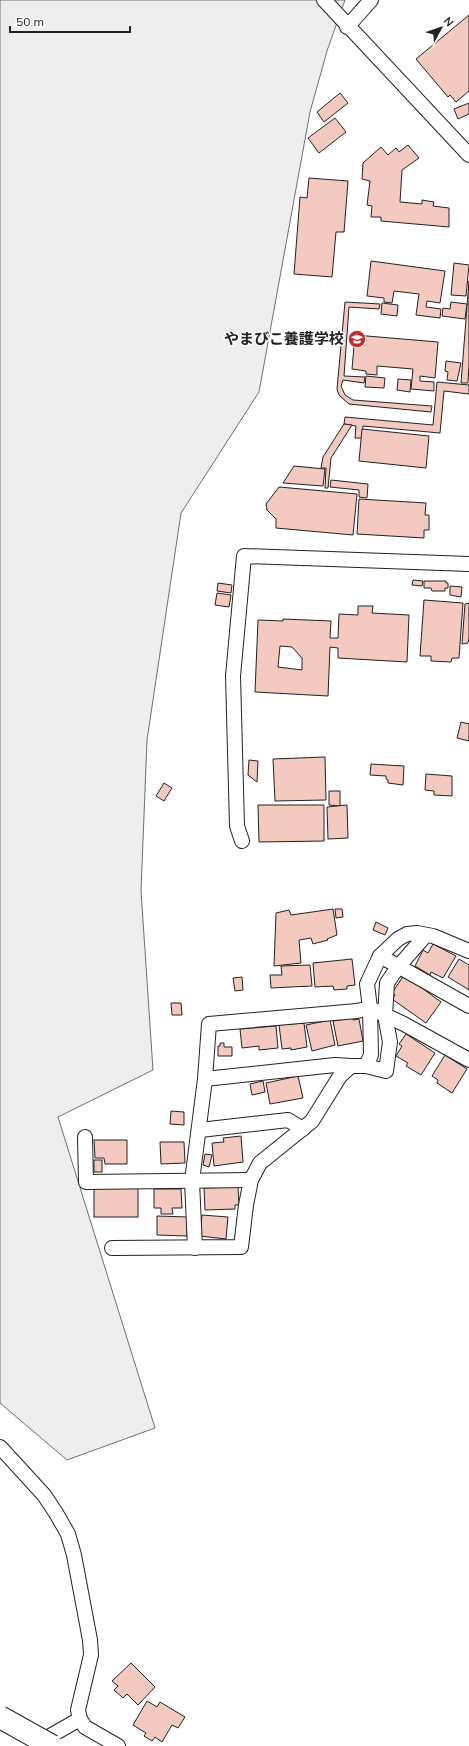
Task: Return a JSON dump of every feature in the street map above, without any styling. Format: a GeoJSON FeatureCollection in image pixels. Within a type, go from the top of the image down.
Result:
{"type":"FeatureCollection","features":[{"type":"Feature","properties":{"kind":"highway"},"geometry":{"type":"LineString","coordinates":[[0,1717],[52,1746]]}},
{"type":"Feature","properties":{"kind":"street"},"geometry":{"type":"LineString","coordinates":[[324,0],[348,27],[440,122],[469,155]]}},
{"type":"Feature","properties":{"kind":"street"},"geometry":{"type":"LineString","coordinates":[[348,27],[371,0]]}},
{"type":"Feature","properties":{"kind":"street"},"geometry":{"type":"LineString","coordinates":[[242,841],[238,826],[233,676],[244,556],[469,564]]}},
{"type":"Feature","properties":{"kind":"street"},"geometry":{"type":"LineString","coordinates":[[366,1066],[371,1055],[368,984],[380,956],[398,939],[407,934],[417,933],[463,947],[469,951]]}},
{"type":"Feature","properties":{"kind":"street"},"geometry":{"type":"LineString","coordinates":[[205,1079],[335,1064],[366,1066],[386,1071],[390,1042],[385,1015],[387,983],[398,967],[426,935]]}},
{"type":"Feature","properties":{"kind":"street"},"geometry":{"type":"LineString","coordinates":[[380,956],[398,967],[404,968],[469,1006]]}},
{"type":"Feature","properties":{"kind":"street"},"geometry":{"type":"LineString","coordinates":[[195,1248],[192,1181],[200,1130],[209,1024],[357,1011],[370,1008],[404,1024],[469,1060]]}},
{"type":"Feature","properties":{"kind":"street"},"geometry":{"type":"LineString","coordinates":[[112,1248],[240,1248],[251,1180],[260,1163],[312,1121],[340,1076],[351,1066]]}},
{"type":"Feature","properties":{"kind":"street"},"geometry":{"type":"LineString","coordinates":[[200,1130],[288,1120],[302,1128]]}},
{"type":"Feature","properties":{"kind":"street"},"geometry":{"type":"LineString","coordinates":[[85,1136],[86,1182],[251,1180]]}},
{"type":"Feature","properties":{"kind":"street"},"geometry":{"type":"LineString","coordinates":[[0,1448],[44,1495],[56,1512],[68,1534],[77,1569],[90,1640],[91,1655],[78,1710],[80,1719],[85,1727],[118,1746]]}},
{"type":"Feature","properties":{"kind":"street"},"geometry":{"type":"LineString","coordinates":[[38,1746],[50,1736],[80,1719]]}},
{"type":"Feature","properties":{"kind":"shaded area"},"geometry":{"type":"Polygon","coordinates":[[[0,0],[345,0],[327,51],[310,112],[259,392],[181,513],[147,740],[141,891],[153,1070],[58,1117],[155,1428],[67,1460],[0,1403],[0,0]]]}},
{"type":"Feature","properties":{"kind":"building"},"geometry":{"type":"Polygon","coordinates":[[[469,15],[469,91],[456,102],[450,95],[448,97],[416,59],[469,15]]]}},
{"type":"Feature","properties":{"kind":"building"},"geometry":{"type":"Polygon","coordinates":[[[340,93],[348,103],[324,122],[317,112],[340,93]]]}},
{"type":"Feature","properties":{"kind":"building"},"geometry":{"type":"Polygon","coordinates":[[[469,103],[469,114],[458,119],[454,109],[469,103]]]}},
{"type":"Feature","properties":{"kind":"building"},"geometry":{"type":"Polygon","coordinates":[[[335,118],[346,132],[319,153],[308,138],[335,118]]]}},
{"type":"Feature","properties":{"kind":"building"},"geometry":{"type":"Polygon","coordinates":[[[408,145],[419,158],[402,170],[400,202],[422,204],[422,200],[434,202],[433,206],[449,208],[449,227],[381,221],[381,217],[371,217],[372,206],[367,205],[370,181],[362,179],[363,163],[381,147],[388,155],[396,148],[399,152],[408,145]]]}},
{"type":"Feature","properties":{"kind":"building"},"geometry":{"type":"Polygon","coordinates":[[[309,178],[348,181],[344,232],[336,232],[332,277],[294,274],[300,197],[307,198],[309,178]]]}},
{"type":"Feature","properties":{"kind":"building"},"geometry":{"type":"Polygon","coordinates":[[[371,261],[445,271],[440,303],[427,301],[426,307],[441,309],[440,318],[416,315],[419,294],[394,291],[392,303],[384,302],[384,298],[367,296],[371,261]]]}},
{"type":"Feature","properties":{"kind":"building"},"geometry":{"type":"Polygon","coordinates":[[[454,263],[469,265],[466,296],[451,295],[454,263]]]}},
{"type":"Feature","properties":{"kind":"building"},"geometry":{"type":"Polygon","coordinates":[[[469,281],[468,383],[461,383],[469,281]]]}},
{"type":"Feature","properties":{"kind":"building"},"geometry":{"type":"Polygon","coordinates":[[[345,302],[380,304],[379,309],[349,307],[344,376],[365,377],[364,383],[343,380],[341,386],[345,395],[353,400],[432,406],[431,412],[349,404],[339,395],[337,389],[345,302]]]}},
{"type":"Feature","properties":{"kind":"building"},"geometry":{"type":"Polygon","coordinates":[[[451,302],[467,304],[465,319],[442,316],[443,308],[450,309],[451,302]]]}},
{"type":"Feature","properties":{"kind":"building"},"geometry":{"type":"Polygon","coordinates":[[[382,303],[398,305],[397,316],[381,314],[382,303]]]}},
{"type":"Feature","properties":{"kind":"building"},"geometry":{"type":"Polygon","coordinates":[[[355,335],[438,342],[435,378],[420,376],[420,381],[434,382],[434,391],[411,389],[413,369],[377,366],[377,375],[366,374],[366,371],[352,369],[355,335]]]}},
{"type":"Feature","properties":{"kind":"building"},"geometry":{"type":"Polygon","coordinates":[[[446,361],[461,363],[457,381],[447,380],[448,372],[445,371],[446,361]]]}},
{"type":"Feature","properties":{"kind":"building"},"geometry":{"type":"Polygon","coordinates":[[[366,376],[385,378],[384,388],[365,387],[366,376]]]}},
{"type":"Feature","properties":{"kind":"building"},"geometry":{"type":"Polygon","coordinates":[[[398,379],[411,380],[410,392],[397,390],[398,379]]]}},
{"type":"Feature","properties":{"kind":"building"},"geometry":{"type":"Polygon","coordinates":[[[437,382],[469,385],[469,394],[444,391],[440,433],[363,426],[362,438],[355,438],[356,426],[344,424],[345,417],[433,425],[437,382]]]}},
{"type":"Feature","properties":{"kind":"building"},"geometry":{"type":"Polygon","coordinates":[[[344,424],[352,425],[331,458],[328,488],[325,488],[326,468],[321,468],[323,457],[344,424]]]}},
{"type":"Feature","properties":{"kind":"building"},"geometry":{"type":"Polygon","coordinates":[[[362,429],[429,436],[426,468],[359,461],[362,429]]]}},
{"type":"Feature","properties":{"kind":"building"},"geometry":{"type":"Polygon","coordinates":[[[294,466],[325,469],[323,486],[283,483],[294,466]]]}},
{"type":"Feature","properties":{"kind":"building"},"geometry":{"type":"Polygon","coordinates":[[[331,480],[368,484],[367,498],[359,497],[359,490],[330,487],[331,480]]]}},
{"type":"Feature","properties":{"kind":"building"},"geometry":{"type":"Polygon","coordinates":[[[279,487],[357,494],[353,535],[276,528],[276,519],[267,510],[266,504],[279,487]]]}},
{"type":"Feature","properties":{"kind":"building"},"geometry":{"type":"Polygon","coordinates":[[[359,499],[426,503],[425,515],[429,515],[429,530],[424,530],[424,538],[357,534],[359,499]]]}},
{"type":"Feature","properties":{"kind":"building"},"geometry":{"type":"Polygon","coordinates":[[[413,580],[423,581],[422,586],[412,585],[413,580]]]}},
{"type":"Feature","properties":{"kind":"building"},"geometry":{"type":"Polygon","coordinates":[[[424,581],[446,581],[446,583],[448,583],[448,588],[445,588],[445,591],[432,591],[431,588],[424,588],[424,581]]]}},
{"type":"Feature","properties":{"kind":"building"},"geometry":{"type":"Polygon","coordinates":[[[218,583],[232,585],[231,593],[217,591],[218,583]]]}},
{"type":"Feature","properties":{"kind":"building"},"geometry":{"type":"Polygon","coordinates":[[[450,586],[462,587],[461,597],[450,595],[450,586]]]}},
{"type":"Feature","properties":{"kind":"building"},"geometry":{"type":"Polygon","coordinates":[[[217,593],[231,595],[229,607],[215,605],[217,593]]]}},
{"type":"Feature","properties":{"kind":"building"},"geometry":{"type":"Polygon","coordinates":[[[424,600],[463,603],[459,658],[452,658],[451,662],[431,661],[431,656],[420,656],[424,600]]]}},
{"type":"Feature","properties":{"kind":"building"},"geometry":{"type":"Polygon","coordinates":[[[469,603],[469,638],[468,643],[462,644],[465,604],[469,603]]]}},
{"type":"Feature","properties":{"kind":"building"},"geometry":{"type":"Polygon","coordinates":[[[358,606],[373,606],[372,613],[409,615],[407,662],[338,658],[338,648],[330,647],[328,696],[255,692],[258,620],[283,621],[283,619],[331,621],[330,638],[338,638],[339,614],[358,615],[358,606]],[[280,646],[278,667],[302,670],[302,658],[292,647],[280,646]]]}},
{"type":"Feature","properties":{"kind":"building"},"geometry":{"type":"Polygon","coordinates":[[[461,722],[469,724],[469,741],[457,738],[461,722]]]}},
{"type":"Feature","properties":{"kind":"building"},"geometry":{"type":"Polygon","coordinates":[[[325,757],[326,800],[275,801],[273,759],[325,757]]]}},
{"type":"Feature","properties":{"kind":"building"},"geometry":{"type":"Polygon","coordinates":[[[249,760],[258,761],[257,782],[248,775],[249,760]]]}},
{"type":"Feature","properties":{"kind":"building"},"geometry":{"type":"Polygon","coordinates":[[[371,764],[404,766],[403,785],[388,783],[386,776],[370,775],[371,764]]]}},
{"type":"Feature","properties":{"kind":"building"},"geometry":{"type":"Polygon","coordinates":[[[426,774],[452,776],[452,796],[434,795],[434,791],[425,790],[426,774]]]}},
{"type":"Feature","properties":{"kind":"building"},"geometry":{"type":"Polygon","coordinates":[[[164,783],[172,788],[164,801],[156,796],[164,783]]]}},
{"type":"Feature","properties":{"kind":"building"},"geometry":{"type":"Polygon","coordinates":[[[329,791],[340,791],[340,806],[329,805],[329,791]]]}},
{"type":"Feature","properties":{"kind":"building"},"geometry":{"type":"Polygon","coordinates":[[[258,805],[324,805],[324,841],[259,842],[258,805]]]}},
{"type":"Feature","properties":{"kind":"building"},"geometry":{"type":"Polygon","coordinates":[[[347,805],[348,838],[328,839],[327,807],[347,805]]]}},
{"type":"Feature","properties":{"kind":"building"},"geometry":{"type":"Polygon","coordinates":[[[333,909],[337,935],[327,939],[328,940],[313,944],[311,938],[299,940],[301,963],[274,966],[276,913],[289,910],[291,915],[333,909]]]}},
{"type":"Feature","properties":{"kind":"building"},"geometry":{"type":"Polygon","coordinates":[[[335,909],[342,909],[343,917],[336,918],[335,909]]]}},
{"type":"Feature","properties":{"kind":"building"},"geometry":{"type":"Polygon","coordinates":[[[376,922],[388,928],[385,935],[373,930],[376,922]]]}},
{"type":"Feature","properties":{"kind":"building"},"geometry":{"type":"Polygon","coordinates":[[[433,944],[456,956],[443,978],[431,972],[430,975],[415,966],[423,950],[428,953],[433,944]]]}},
{"type":"Feature","properties":{"kind":"building"},"geometry":{"type":"Polygon","coordinates":[[[352,959],[355,985],[347,986],[347,989],[334,990],[333,986],[315,987],[313,963],[352,959]]]}},
{"type":"Feature","properties":{"kind":"building"},"geometry":{"type":"Polygon","coordinates":[[[459,959],[469,965],[469,990],[448,977],[459,959]]]}},
{"type":"Feature","properties":{"kind":"building"},"geometry":{"type":"Polygon","coordinates":[[[310,965],[312,986],[271,988],[270,975],[282,975],[281,966],[310,965]]]}},
{"type":"Feature","properties":{"kind":"building"},"geometry":{"type":"Polygon","coordinates":[[[404,975],[441,1002],[426,1023],[392,999],[395,995],[392,993],[404,975]]]}},
{"type":"Feature","properties":{"kind":"building"},"geometry":{"type":"Polygon","coordinates":[[[242,977],[243,990],[235,991],[233,978],[242,977]]]}},
{"type":"Feature","properties":{"kind":"building"},"geometry":{"type":"Polygon","coordinates":[[[171,1003],[181,1003],[182,1015],[172,1015],[171,1003]]]}},
{"type":"Feature","properties":{"kind":"building"},"geometry":{"type":"Polygon","coordinates":[[[353,1018],[353,1020],[359,1019],[363,1041],[338,1046],[333,1021],[353,1018]]]}},
{"type":"Feature","properties":{"kind":"building"},"geometry":{"type":"Polygon","coordinates":[[[330,1020],[335,1045],[312,1051],[306,1025],[330,1020]]]}},
{"type":"Feature","properties":{"kind":"building"},"geometry":{"type":"Polygon","coordinates":[[[304,1023],[307,1047],[291,1050],[291,1048],[282,1049],[279,1025],[304,1023]]]}},
{"type":"Feature","properties":{"kind":"building"},"geometry":{"type":"Polygon","coordinates":[[[276,1026],[278,1048],[259,1050],[259,1046],[242,1048],[240,1029],[276,1026]]]}},
{"type":"Feature","properties":{"kind":"building"},"geometry":{"type":"Polygon","coordinates":[[[406,1034],[435,1053],[421,1075],[406,1066],[408,1063],[396,1056],[402,1046],[399,1044],[406,1034]]]}},
{"type":"Feature","properties":{"kind":"building"},"geometry":{"type":"Polygon","coordinates":[[[220,1043],[224,1043],[224,1047],[232,1047],[232,1056],[218,1056],[218,1046],[220,1046],[220,1043]]]}},
{"type":"Feature","properties":{"kind":"building"},"geometry":{"type":"Polygon","coordinates":[[[445,1055],[467,1069],[452,1093],[437,1083],[438,1080],[432,1076],[445,1055]]]}},
{"type":"Feature","properties":{"kind":"building"},"geometry":{"type":"Polygon","coordinates":[[[298,1076],[303,1098],[270,1104],[266,1083],[298,1076]]]}},
{"type":"Feature","properties":{"kind":"building"},"geometry":{"type":"Polygon","coordinates":[[[263,1081],[265,1092],[252,1095],[250,1084],[263,1081]]]}},
{"type":"Feature","properties":{"kind":"building"},"geometry":{"type":"Polygon","coordinates":[[[171,1111],[184,1112],[184,1125],[170,1124],[171,1111]]]}},
{"type":"Feature","properties":{"kind":"building"},"geometry":{"type":"Polygon","coordinates":[[[241,1136],[243,1162],[214,1166],[212,1143],[224,1142],[223,1138],[241,1136]]]}},
{"type":"Feature","properties":{"kind":"building"},"geometry":{"type":"Polygon","coordinates":[[[94,1140],[127,1140],[127,1164],[105,1164],[104,1158],[95,1158],[94,1140]]]}},
{"type":"Feature","properties":{"kind":"building"},"geometry":{"type":"Polygon","coordinates":[[[160,1142],[184,1142],[185,1163],[161,1164],[160,1142]]]}},
{"type":"Feature","properties":{"kind":"building"},"geometry":{"type":"Polygon","coordinates":[[[205,1154],[212,1155],[209,1167],[203,1165],[205,1154]]]}},
{"type":"Feature","properties":{"kind":"building"},"geometry":{"type":"Polygon","coordinates":[[[94,1160],[102,1160],[102,1172],[94,1172],[94,1160]]]}},
{"type":"Feature","properties":{"kind":"building"},"geometry":{"type":"Polygon","coordinates":[[[238,1187],[239,1205],[235,1205],[235,1209],[205,1210],[204,1188],[238,1187]]]}},
{"type":"Feature","properties":{"kind":"building"},"geometry":{"type":"Polygon","coordinates":[[[94,1188],[138,1188],[138,1217],[94,1217],[94,1188]]]}},
{"type":"Feature","properties":{"kind":"building"},"geometry":{"type":"Polygon","coordinates":[[[154,1189],[181,1189],[182,1208],[172,1208],[173,1214],[161,1214],[161,1208],[154,1208],[154,1189]]]}},
{"type":"Feature","properties":{"kind":"building"},"geometry":{"type":"Polygon","coordinates":[[[202,1215],[228,1217],[226,1239],[200,1236],[202,1215]]]}},
{"type":"Feature","properties":{"kind":"building"},"geometry":{"type":"Polygon","coordinates":[[[157,1216],[188,1217],[187,1236],[157,1235],[157,1216]]]}},
{"type":"Feature","properties":{"kind":"building"},"geometry":{"type":"Polygon","coordinates":[[[131,1663],[155,1687],[138,1705],[127,1694],[123,1698],[114,1690],[118,1686],[112,1681],[131,1663]]]}},
{"type":"Feature","properties":{"kind":"building"},"geometry":{"type":"Polygon","coordinates":[[[147,1701],[157,1707],[160,1702],[185,1717],[178,1728],[172,1725],[162,1742],[155,1737],[152,1741],[144,1736],[146,1733],[133,1725],[147,1701]]]}},
{"type":"Feature","properties":{"kind":"place","name":"やまびこ養護学校"},"geometry":{"type":"Point","coordinates":[357,339]}}]}
